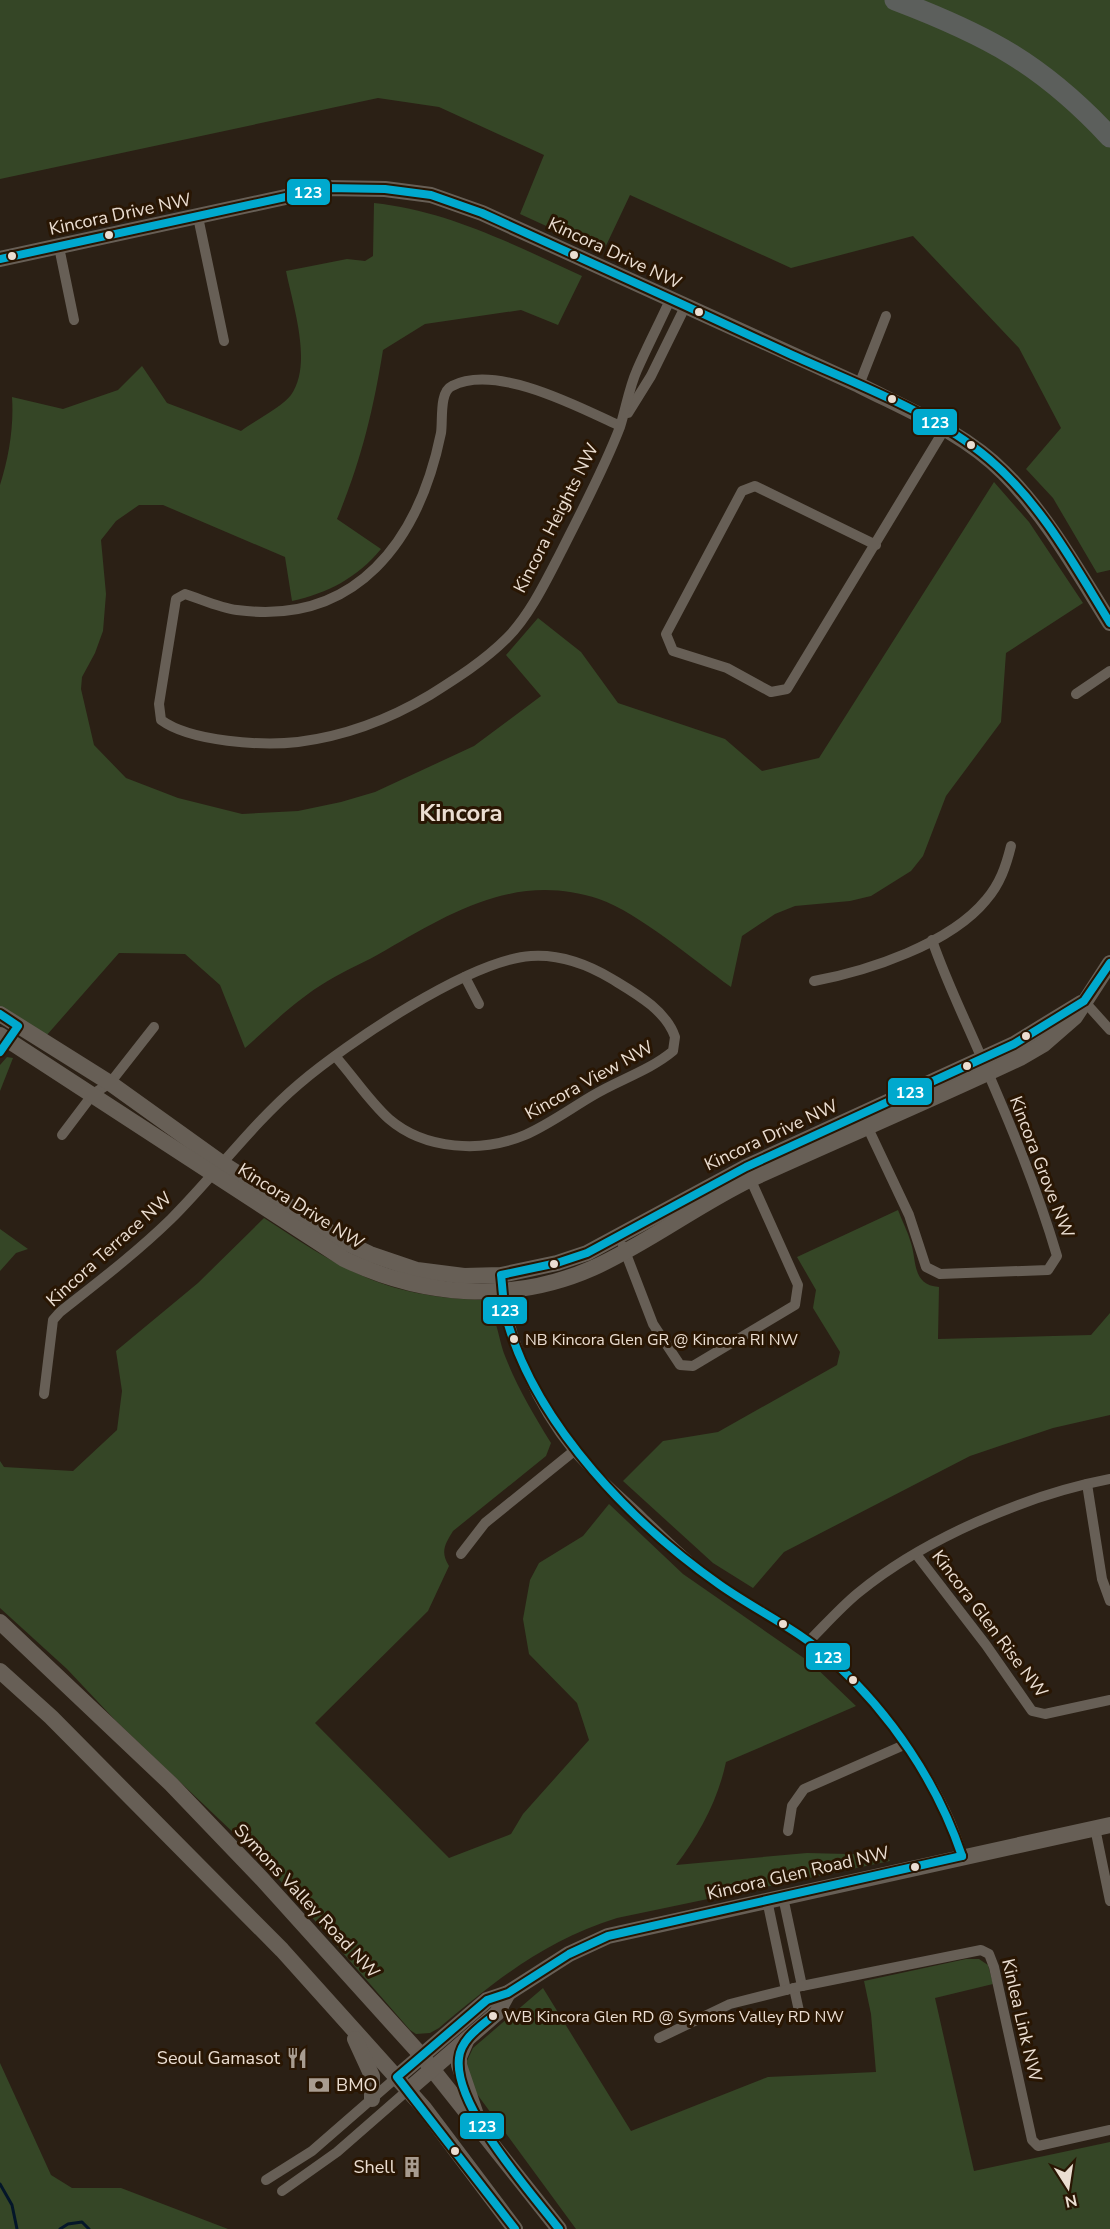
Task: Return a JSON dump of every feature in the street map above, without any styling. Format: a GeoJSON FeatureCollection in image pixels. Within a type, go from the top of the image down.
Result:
{"type":"FeatureCollection","features":[{"type":"Feature","properties":{"kind":"highway"},"geometry":{"type":"LineString","coordinates":[[895,0],[961,25],[993,41],[1053,82],[1110,137]]}},
{"type":"Feature","properties":{"kind":"street","name":"Kincora Drive NW"},"geometry":{"type":"LineString","coordinates":[[0,259],[327,188],[385,189],[431,195],[482,213],[677,304],[859,385],[968,444],[1003,472],[1026,499],[1110,623]]}},
{"type":"Feature","properties":{"kind":"street"},"geometry":{"type":"LineString","coordinates":[[198,217],[224,341]]}},
{"type":"Feature","properties":{"kind":"street"},"geometry":{"type":"LineString","coordinates":[[59,247],[74,320]]}},
{"type":"Feature","properties":{"kind":"street","name":"Kincora Heights NW"},"geometry":{"type":"LineString","coordinates":[[620,426],[636,372],[677,304]]}},
{"type":"Feature","properties":{"kind":"street","name":"Kincora Heights NW"},"geometry":{"type":"LineString","coordinates":[[620,426],[554,395],[523,386],[479,380],[451,386],[445,393],[441,431],[431,472],[418,504],[390,554],[365,578],[337,597],[302,610],[277,613],[235,610],[185,594],[176,599],[159,704],[161,720],[184,730],[237,742],[275,743],[310,740],[348,732],[387,717],[454,679],[494,650],[509,637],[549,576],[620,426],[651,376],[677,304]]}},
{"type":"Feature","properties":{"kind":"street"},"geometry":{"type":"LineString","coordinates":[[859,385],[886,316]]}},
{"type":"Feature","properties":{"kind":"street"},"geometry":{"type":"LineString","coordinates":[[876,545],[755,486],[742,491],[666,634],[667,641],[673,651],[727,668],[771,692],[787,689],[876,545],[944,430]]}},
{"type":"Feature","properties":{"kind":"street"},"geometry":{"type":"LineString","coordinates":[[1076,693],[1110,671]]}},
{"type":"Feature","properties":{"kind":"street"},"geometry":{"type":"LineString","coordinates":[[814,981],[861,970],[932,940],[958,926],[986,901],[1005,872],[1011,846]]}},
{"type":"Feature","properties":{"kind":"street"},"geometry":{"type":"LineString","coordinates":[[932,940],[943,975],[985,1066]]}},
{"type":"Feature","properties":{"kind":"street","name":"Kincora View NW"},"geometry":{"type":"LineString","coordinates":[[218,1169],[298,1084],[361,1036],[465,977],[496,963],[522,957],[550,956],[578,961],[638,995],[660,1014],[673,1030],[675,1043],[673,1051],[656,1063],[601,1090],[525,1135],[494,1144],[475,1145],[447,1145],[429,1141],[390,1120],[335,1056]]}},
{"type":"Feature","properties":{"kind":"street","name":"Kincora Drive NW"},"geometry":{"type":"LineString","coordinates":[[3,1042],[346,1243],[417,1270],[502,1283],[587,1253],[622,1244],[697,1191],[748,1173],[985,1066],[1014,1044],[1084,1001],[1110,963]]}},
{"type":"Feature","properties":{"kind":"street"},"geometry":{"type":"LineString","coordinates":[[465,977],[479,1004]]}},
{"type":"Feature","properties":{"kind":"street"},"geometry":{"type":"LineString","coordinates":[[1084,1001],[1110,1030]]}},
{"type":"Feature","properties":{"kind":"street","name":"Kincora Drive NW"},"geometry":{"type":"LineString","coordinates":[[1,1017],[110,1083],[218,1169]]}},
{"type":"Feature","properties":{"kind":"street"},"geometry":{"type":"LineString","coordinates":[[3,1042],[18,1026]]}},
{"type":"Feature","properties":{"kind":"street"},"geometry":{"type":"LineString","coordinates":[[62,1135],[93,1094],[110,1083],[154,1027]]}},
{"type":"Feature","properties":{"kind":"street","name":"Kincora Grove NW"},"geometry":{"type":"LineString","coordinates":[[864,1120],[909,1215],[926,1267],[940,1274],[1048,1270],[1057,1256],[1042,1205],[985,1066]]}},
{"type":"Feature","properties":{"kind":"street","name":"Kincora Terrace NW"},"geometry":{"type":"LineString","coordinates":[[44,1394],[53,1320],[121,1265],[218,1169]]}},
{"type":"Feature","properties":{"kind":"street"},"geometry":{"type":"LineString","coordinates":[[622,1244],[653,1324],[663,1343],[680,1365],[693,1366],[795,1305],[798,1286],[748,1173]]}},
{"type":"Feature","properties":{"kind":"street"},"geometry":{"type":"LineString","coordinates":[[502,1283],[508,1323],[520,1358],[549,1413],[574,1451],[704,1574],[733,1595],[809,1641],[852,1680],[932,1783],[955,1832],[962,1856]]}},
{"type":"Feature","properties":{"kind":"street"},"geometry":{"type":"LineString","coordinates":[[461,1554],[485,1523],[574,1451]]}},
{"type":"Feature","properties":{"kind":"street","name":"Kincora Glen Rise NW"},"geometry":{"type":"LineString","coordinates":[[809,1641],[858,1593],[916,1554],[1006,1509],[1110,1479]]}},
{"type":"Feature","properties":{"kind":"street"},"geometry":{"type":"LineString","coordinates":[[1087,1484],[1105,1565],[1102,1578],[1110,1601]]}},
{"type":"Feature","properties":{"kind":"street","name":"Kincora Glen Rise NW"},"geometry":{"type":"LineString","coordinates":[[916,1554],[986,1645],[1032,1711],[1045,1714],[1110,1700]]}},
{"type":"Feature","properties":{"kind":"street","name":"Symons Valley Road NW"},"geometry":{"type":"LineString","coordinates":[[0,1622],[211,1826],[421,2055],[559,2229]]}},
{"type":"Feature","properties":{"kind":"street"},"geometry":{"type":"LineString","coordinates":[[0,1671],[45,1711],[204,1870],[338,2010],[408,2090],[515,2229]]}},
{"type":"Feature","properties":{"kind":"street"},"geometry":{"type":"LineString","coordinates":[[788,1831],[792,1806],[804,1789],[904,1745]]}},
{"type":"Feature","properties":{"kind":"street"},"geometry":{"type":"LineString","coordinates":[[1102,1827],[1110,1900]]}},
{"type":"Feature","properties":{"kind":"street","name":"Kincora Glen Road NW"},"geometry":{"type":"LineString","coordinates":[[266,2180],[312,2151],[487,2000],[508,1993],[569,1954],[608,1936],[962,1856],[1102,1827]]}},
{"type":"Feature","properties":{"kind":"street"},"geometry":{"type":"LineString","coordinates":[[775,1898],[794,1988]]}},
{"type":"Feature","properties":{"kind":"street"},"geometry":{"type":"LineString","coordinates":[[775,1898],[799,2011]]}},
{"type":"Feature","properties":{"kind":"street","name":"Kinlea Link NW"},"geometry":{"type":"LineString","coordinates":[[794,1988],[981,1950],[989,1953],[1032,2140],[1038,2146],[1110,2130]]}},
{"type":"Feature","properties":{"kind":"street"},"geometry":{"type":"LineString","coordinates":[[659,2038],[730,2004],[794,1988]]}},
{"type":"Feature","properties":{"kind":"street","name":"Kincora Glen Road NW"},"geometry":{"type":"LineString","coordinates":[[282,2191],[337,2152],[497,2013],[508,1993]]}},
{"type":"Feature","properties":{"kind":"street"},"geometry":{"type":"LineString","coordinates":[[338,2010],[364,2055],[372,2076],[372,2099]]}},
{"type":"Feature","properties":{"kind":"street"},"geometry":{"type":"LineString","coordinates":[[466,2040],[459,2057],[459,2066],[484,2133]]}},
{"type":"Feature","properties":{"kind":"green space"},"geometry":{"type":"Polygon","coordinates":[[[0,0],[1110,0],[1110,570],[1097,573],[1053,498],[1026,469],[1061,428],[1019,348],[913,236],[791,268],[630,195],[603,252],[520,214],[544,155],[439,107],[378,98],[0,179],[0,0]]]}},
{"type":"Feature","properties":{"kind":"green space"},"geometry":{"type":"Polygon","coordinates":[[[374,203],[429,213],[455,221],[506,241],[582,276],[558,325],[521,310],[425,324],[383,350],[365,436],[337,519],[381,549],[352,576],[330,589],[292,601],[285,557],[163,505],[139,505],[116,521],[101,540],[106,594],[103,631],[95,653],[82,677],[81,689],[94,745],[126,778],[178,798],[242,814],[298,811],[375,792],[474,746],[541,696],[506,655],[538,618],[581,652],[618,703],[725,739],[762,771],[819,758],[994,482],[1029,522],[1083,603],[1006,653],[1001,722],[946,796],[923,856],[911,871],[871,896],[850,901],[795,906],[775,914],[742,936],[731,987],[649,926],[615,906],[599,899],[569,892],[541,890],[514,893],[487,900],[436,922],[315,989],[245,1048],[220,985],[185,954],[119,953],[46,1036],[0,1006],[0,485],[10,441],[12,397],[63,409],[118,390],[142,366],[167,403],[241,431],[287,399],[297,382],[301,351],[286,271],[347,259],[365,261],[373,256],[374,203]]]}},
{"type":"Feature","properties":{"kind":"green space"},"geometry":{"type":"Polygon","coordinates":[[[7,1057],[13,1058],[0,1091],[0,1065],[7,1057]]]}},
{"type":"Feature","properties":{"kind":"green space"},"geometry":{"type":"Polygon","coordinates":[[[898,1210],[910,1239],[920,1277],[924,1282],[939,1287],[938,1339],[1091,1335],[1110,1313],[1110,1415],[1053,1428],[970,1456],[784,1552],[753,1588],[713,1563],[623,1481],[663,1441],[718,1432],[837,1365],[840,1352],[813,1308],[816,1290],[797,1257],[898,1210]]]}},
{"type":"Feature","properties":{"kind":"green space"},"geometry":{"type":"Polygon","coordinates":[[[264,1218],[318,1253],[367,1278],[419,1293],[484,1300],[492,1313],[505,1356],[515,1379],[551,1443],[546,1456],[453,1531],[444,1552],[449,1566],[428,1611],[315,1723],[449,1858],[511,1834],[523,1814],[589,1740],[577,1703],[529,1654],[523,1619],[530,1580],[539,1563],[583,1536],[609,1504],[683,1574],[811,1663],[856,1706],[726,1762],[707,1817],[676,1865],[807,1853],[887,1855],[890,1861],[617,1918],[591,1927],[566,1938],[522,1964],[439,2028],[430,2033],[416,2034],[410,2030],[263,1861],[115,1720],[67,1669],[0,1608],[0,1461],[4,1467],[73,1471],[117,1430],[122,1391],[116,1351],[198,1283],[264,1218]]]}},
{"type":"Feature","properties":{"kind":"green space"},"geometry":{"type":"Polygon","coordinates":[[[0,1229],[28,1249],[16,1253],[0,1271],[0,1229]]]}},
{"type":"Feature","properties":{"kind":"green space"},"geometry":{"type":"Polygon","coordinates":[[[966,1959],[979,1959],[988,1965],[993,1984],[935,1998],[974,2171],[1110,2142],[1110,2229],[576,2229],[474,2090],[466,2063],[473,2048],[543,1988],[631,2131],[768,2077],[876,2072],[871,2014],[864,1981],[966,1959]]]}},
{"type":"Feature","properties":{"kind":"green space"},"geometry":{"type":"Polygon","coordinates":[[[0,2063],[51,2175],[72,2188],[121,2188],[228,2229],[0,2229],[0,2063]]]}},
{"type":"Feature","properties":{"kind":"waterway"},"geometry":{"type":"LineString","coordinates":[[0,2184],[12,2205],[17,2229]]}},
{"type":"Feature","properties":{"kind":"waterway"},"geometry":{"type":"LineString","coordinates":[[60,2229],[68,2224],[82,2222],[89,2229]]}},
{"type":"Feature","properties":{"kind":"transit line","name":"123"},"geometry":{"type":"LineString","coordinates":[[0,259],[327,188],[385,189],[431,195],[482,213],[869,389],[944,427],[989,459],[1025,495],[1056,536],[1110,623]]}},
{"type":"Feature","properties":{"kind":"transit line","name":"123"},"geometry":{"type":"LineString","coordinates":[[962,1856],[939,1802],[910,1751],[893,1726],[854,1682],[820,1650],[687,1561],[623,1503],[593,1471],[542,1400],[522,1363],[506,1318],[501,1275],[557,1263],[587,1253],[746,1167],[1014,1044],[1084,1001],[1110,963]]}},
{"type":"Feature","properties":{"kind":"transit line","name":"123"},"geometry":{"type":"LineString","coordinates":[[0,1014],[18,1026],[0,1052]]}},
{"type":"Feature","properties":{"kind":"transit line","name":"123"},"geometry":{"type":"LineString","coordinates":[[515,2229],[397,2077],[487,2000],[508,1993],[569,1954],[608,1936],[962,1856]]}},
{"type":"Feature","properties":{"kind":"transit line","name":"123"},"geometry":{"type":"LineString","coordinates":[[493,2016],[463,2045],[459,2058],[460,2078],[480,2123],[513,2171],[559,2229]]}},
{"type":"Feature","properties":{"kind":"place","name":"NB Kincora Glen GR @ Kincora RI NW"},"geometry":{"type":"Point","coordinates":[514,1339]}},
{"type":"Feature","properties":{"kind":"place","name":"WB Kincora Glen RD @ Symons Valley RD NW"},"geometry":{"type":"Point","coordinates":[493,2016]}},
{"type":"Feature","properties":{"kind":"place","name":"Seoul Gamasot"},"geometry":{"type":"Point","coordinates":[297,2058]}},
{"type":"Feature","properties":{"kind":"place","name":"BMO"},"geometry":{"type":"Point","coordinates":[319,2085]}},
{"type":"Feature","properties":{"kind":"place","name":"Shell"},"geometry":{"type":"Point","coordinates":[412,2167]}},
{"type":"Feature","properties":{"kind":"district","name":"Kincora"},"geometry":{"type":"Point","coordinates":[461,813]}}]}
